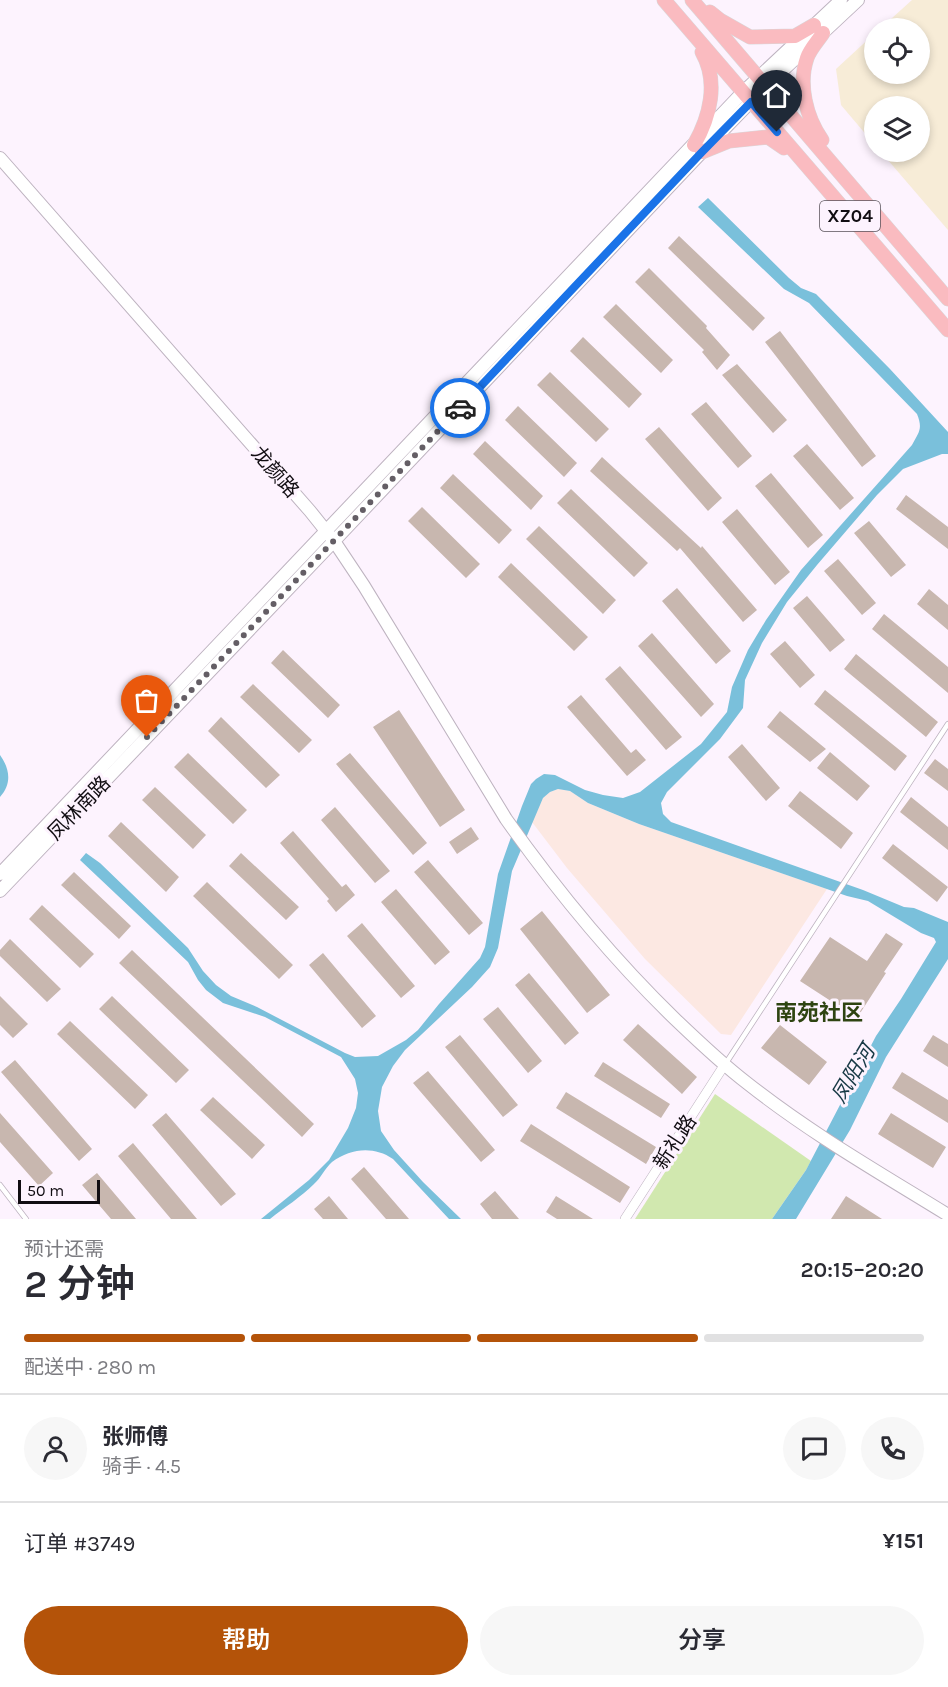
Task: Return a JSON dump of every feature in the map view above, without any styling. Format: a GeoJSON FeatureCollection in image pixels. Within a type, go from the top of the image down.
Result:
{"type":"FeatureCollection","features":[{"type":"Feature","properties":{"kind":"main road","name":"XZ04"},"geometry":{"type":"LineString","coordinates":[[664,0],[948,330]]}},
{"type":"Feature","properties":{"kind":"main road","name":"XZ04"},"geometry":{"type":"LineString","coordinates":[[694,0],[948,299]]}},
{"type":"Feature","properties":{"kind":"main road"},"geometry":{"type":"LineString","coordinates":[[694,0],[720,20],[750,37],[795,36],[819,29]]}},
{"type":"Feature","properties":{"kind":"main road","name":"凤林南路"},"geometry":{"type":"LineString","coordinates":[[819,29],[841,0]]}},
{"type":"Feature","properties":{"kind":"main road","name":"凤林南路"},"geometry":{"type":"LineString","coordinates":[[0,891],[330,536],[762,81],[819,29],[858,0]]}},
{"type":"Feature","properties":{"kind":"main road"},"geometry":{"type":"LineString","coordinates":[[685,25],[708,63],[712,97],[698,148],[729,141],[768,137],[802,161]]}},
{"type":"Feature","properties":{"kind":"main road"},"geometry":{"type":"LineString","coordinates":[[819,29],[807,57],[802,86],[813,128],[856,191]]}},
{"type":"Feature","properties":{"kind":"main road","name":"龙颜路"},"geometry":{"type":"LineString","coordinates":[[0,158],[330,536],[370,596],[531,856],[614,956],[704,1047],[746,1082],[808,1129],[948,1215]]}},
{"type":"Feature","properties":{"kind":"main road","name":"凤林南路"},"geometry":{"type":"LineString","coordinates":[[0,874],[330,536]]}},
{"type":"Feature","properties":{"kind":"street","name":"新礼路"},"geometry":{"type":"LineString","coordinates":[[625,1219],[725,1065]]}},
{"type":"Feature","properties":{"kind":"lane"},"geometry":{"type":"LineString","coordinates":[[725,1065],[948,724]]}},
{"type":"Feature","properties":{"kind":"lane"},"geometry":{"type":"LineString","coordinates":[[0,1185],[26,1219]]}},
{"type":"Feature","properties":{"kind":"shaded area"},"geometry":{"type":"Polygon","coordinates":[[[912,0],[948,0],[948,230],[890,162],[930,162],[930,96],[864,96],[864,132],[841,105],[836,69],[864,43],[864,84],[930,84],[930,18],[892,18],[912,0]]]}},
{"type":"Feature","properties":{"kind":"shaded area"},"geometry":{"type":"Polygon","coordinates":[[[558,789],[570,791],[588,803],[639,824],[827,889],[731,1035],[721,1034],[645,959],[567,868],[532,822],[543,798],[558,789]]]}},
{"type":"Feature","properties":{"kind":"green space"},"geometry":{"type":"Polygon","coordinates":[[[715,1094],[811,1161],[806,1170],[772,1219],[635,1219],[715,1094]]]}},
{"type":"Feature","properties":{"kind":"water"},"geometry":{"type":"Polygon","coordinates":[[[708,198],[789,278],[801,288],[816,294],[890,369],[948,432],[948,454],[942,454],[903,469],[877,495],[787,602],[762,643],[745,680],[743,708],[720,739],[667,792],[661,803],[663,814],[671,822],[948,922],[948,959],[886,1057],[850,1130],[796,1219],[772,1219],[806,1170],[876,1036],[936,942],[934,938],[921,933],[868,901],[847,896],[639,824],[588,803],[570,791],[558,789],[550,792],[543,798],[512,871],[498,948],[490,967],[405,1050],[382,1087],[378,1111],[381,1131],[394,1150],[423,1182],[461,1219],[449,1219],[393,1159],[378,1152],[362,1150],[339,1157],[304,1193],[270,1219],[261,1219],[309,1180],[329,1160],[348,1128],[356,1108],[358,1093],[355,1079],[341,1057],[265,1017],[223,1003],[206,990],[188,962],[80,860],[86,853],[100,863],[188,948],[203,971],[231,996],[345,1053],[355,1057],[378,1056],[406,1040],[418,1030],[480,958],[485,947],[498,874],[522,806],[531,784],[536,779],[544,774],[555,775],[585,790],[623,798],[640,792],[701,744],[727,712],[732,687],[748,650],[766,620],[801,570],[912,445],[920,427],[917,414],[809,303],[784,289],[698,207],[708,198]]]}},
{"type":"Feature","properties":{"kind":"water"},"geometry":{"type":"Polygon","coordinates":[[[0,755],[8,771],[8,782],[0,797],[0,755]]]}},
{"type":"Feature","properties":{"kind":"building"},"geometry":{"type":"Polygon","coordinates":[[[679,236],[765,318],[753,331],[668,248],[679,236]]]}},
{"type":"Feature","properties":{"kind":"building"},"geometry":{"type":"Polygon","coordinates":[[[649,268],[707,326],[706,328],[730,355],[717,370],[702,352],[704,350],[635,282],[649,268]]]}},
{"type":"Feature","properties":{"kind":"building"},"geometry":{"type":"Polygon","coordinates":[[[616,304],[673,360],[661,373],[603,317],[616,304]]]}},
{"type":"Feature","properties":{"kind":"building"},"geometry":{"type":"Polygon","coordinates":[[[780,331],[876,456],[862,467],[765,342],[780,331]]]}},
{"type":"Feature","properties":{"kind":"building"},"geometry":{"type":"Polygon","coordinates":[[[583,337],[642,394],[629,408],[570,351],[583,337]]]}},
{"type":"Feature","properties":{"kind":"building"},"geometry":{"type":"Polygon","coordinates":[[[737,364],[787,420],[773,433],[722,375],[737,364]]]}},
{"type":"Feature","properties":{"kind":"building"},"geometry":{"type":"Polygon","coordinates":[[[550,372],[609,429],[596,442],[537,385],[550,372]]]}},
{"type":"Feature","properties":{"kind":"building"},"geometry":{"type":"Polygon","coordinates":[[[706,402],[752,456],[738,468],[691,414],[706,402]]]}},
{"type":"Feature","properties":{"kind":"building"},"geometry":{"type":"Polygon","coordinates":[[[518,406],[577,463],[564,477],[505,420],[518,406]]]}},
{"type":"Feature","properties":{"kind":"building"},"geometry":{"type":"Polygon","coordinates":[[[659,427],[722,498],[708,511],[645,439],[659,427]]]}},
{"type":"Feature","properties":{"kind":"building"},"geometry":{"type":"Polygon","coordinates":[[[485,441],[543,496],[531,510],[473,454],[485,441]]]}},
{"type":"Feature","properties":{"kind":"building"},"geometry":{"type":"Polygon","coordinates":[[[807,444],[854,498],[840,510],[793,456],[807,444]]]}},
{"type":"Feature","properties":{"kind":"building"},"geometry":{"type":"Polygon","coordinates":[[[602,457],[701,548],[702,546],[757,610],[743,622],[680,548],[677,551],[590,471],[602,457]]]}},
{"type":"Feature","properties":{"kind":"building"},"geometry":{"type":"Polygon","coordinates":[[[771,473],[823,535],[808,548],[755,486],[771,473]]]}},
{"type":"Feature","properties":{"kind":"building"},"geometry":{"type":"Polygon","coordinates":[[[453,474],[512,530],[499,544],[440,488],[453,474]]]}},
{"type":"Feature","properties":{"kind":"building"},"geometry":{"type":"Polygon","coordinates":[[[571,489],[648,563],[634,577],[557,503],[571,489]]]}},
{"type":"Feature","properties":{"kind":"building"},"geometry":{"type":"Polygon","coordinates":[[[906,495],[948,527],[948,549],[896,509],[906,495]]]}},
{"type":"Feature","properties":{"kind":"building"},"geometry":{"type":"Polygon","coordinates":[[[422,507],[480,564],[466,578],[408,521],[422,507]]]}},
{"type":"Feature","properties":{"kind":"building"},"geometry":{"type":"Polygon","coordinates":[[[737,509],[790,572],[775,585],[722,522],[737,509]]]}},
{"type":"Feature","properties":{"kind":"building"},"geometry":{"type":"Polygon","coordinates":[[[869,521],[906,565],[891,577],[854,533],[869,521]]]}},
{"type":"Feature","properties":{"kind":"building"},"geometry":{"type":"Polygon","coordinates":[[[539,526],[616,600],[603,614],[526,539],[539,526]]]}},
{"type":"Feature","properties":{"kind":"building"},"geometry":{"type":"Polygon","coordinates":[[[838,559],[876,603],[862,615],[824,571],[838,559]]]}},
{"type":"Feature","properties":{"kind":"building"},"geometry":{"type":"Polygon","coordinates":[[[511,563],[588,637],[574,651],[498,577],[511,563]]]}},
{"type":"Feature","properties":{"kind":"building"},"geometry":{"type":"Polygon","coordinates":[[[677,588],[731,651],[716,664],[662,601],[677,588]]]}},
{"type":"Feature","properties":{"kind":"building"},"geometry":{"type":"Polygon","coordinates":[[[929,589],[948,605],[948,630],[917,604],[929,589]]]}},
{"type":"Feature","properties":{"kind":"building"},"geometry":{"type":"Polygon","coordinates":[[[807,596],[845,640],[830,652],[793,608],[807,596]]]}},
{"type":"Feature","properties":{"kind":"building"},"geometry":{"type":"Polygon","coordinates":[[[884,614],[948,667],[948,693],[872,629],[884,614]]]}},
{"type":"Feature","properties":{"kind":"building"},"geometry":{"type":"Polygon","coordinates":[[[652,633],[714,704],[701,717],[638,646],[652,633]]]}},
{"type":"Feature","properties":{"kind":"building"},"geometry":{"type":"Polygon","coordinates":[[[785,641],[815,675],[800,688],[770,654],[785,641]]]}},
{"type":"Feature","properties":{"kind":"building"},"geometry":{"type":"Polygon","coordinates":[[[283,650],[340,705],[328,718],[271,663],[283,650]]]}},
{"type":"Feature","properties":{"kind":"building"},"geometry":{"type":"Polygon","coordinates":[[[856,654],[938,722],[926,737],[844,669],[856,654]]]}},
{"type":"Feature","properties":{"kind":"building"},"geometry":{"type":"Polygon","coordinates":[[[620,666],[682,737],[666,750],[605,679],[620,666]]]}},
{"type":"Feature","properties":{"kind":"building"},"geometry":{"type":"Polygon","coordinates":[[[253,684],[312,740],[299,753],[240,697],[253,684]]]}},
{"type":"Feature","properties":{"kind":"building"},"geometry":{"type":"Polygon","coordinates":[[[825,690],[907,756],[895,771],[814,704],[825,690]]]}},
{"type":"Feature","properties":{"kind":"building"},"geometry":{"type":"Polygon","coordinates":[[[581,695],[631,753],[636,749],[646,760],[627,776],[567,707],[581,695]]]}},
{"type":"Feature","properties":{"kind":"building"},"geometry":{"type":"Polygon","coordinates":[[[399,710],[465,810],[440,827],[373,727],[399,710]]]}},
{"type":"Feature","properties":{"kind":"building"},"geometry":{"type":"Polygon","coordinates":[[[780,711],[826,749],[810,762],[767,727],[780,711]]]}},
{"type":"Feature","properties":{"kind":"building"},"geometry":{"type":"Polygon","coordinates":[[[221,717],[280,775],[266,788],[208,731],[221,717]]]}},
{"type":"Feature","properties":{"kind":"building"},"geometry":{"type":"Polygon","coordinates":[[[742,744],[780,788],[766,801],[728,757],[742,744]]]}},
{"type":"Feature","properties":{"kind":"building"},"geometry":{"type":"Polygon","coordinates":[[[830,752],[870,786],[857,801],[817,768],[830,752]]]}},
{"type":"Feature","properties":{"kind":"building"},"geometry":{"type":"Polygon","coordinates":[[[188,753],[247,810],[233,824],[174,767],[188,753]]]}},
{"type":"Feature","properties":{"kind":"building"},"geometry":{"type":"Polygon","coordinates":[[[350,753],[427,843],[413,855],[336,764],[350,753]]]}},
{"type":"Feature","properties":{"kind":"building"},"geometry":{"type":"Polygon","coordinates":[[[935,759],[948,769],[948,791],[924,773],[935,759]]]}},
{"type":"Feature","properties":{"kind":"building"},"geometry":{"type":"Polygon","coordinates":[[[155,787],[206,835],[193,849],[142,800],[155,787]]]}},
{"type":"Feature","properties":{"kind":"building"},"geometry":{"type":"Polygon","coordinates":[[[800,791],[853,833],[841,849],[788,806],[800,791]]]}},
{"type":"Feature","properties":{"kind":"building"},"geometry":{"type":"Polygon","coordinates":[[[911,797],[948,827],[948,850],[900,812],[911,797]]]}},
{"type":"Feature","properties":{"kind":"building"},"geometry":{"type":"Polygon","coordinates":[[[335,807],[390,871],[375,883],[321,820],[335,807]]]}},
{"type":"Feature","properties":{"kind":"building"},"geometry":{"type":"Polygon","coordinates":[[[121,822],[179,877],[166,892],[108,836],[121,822]]]}},
{"type":"Feature","properties":{"kind":"building"},"geometry":{"type":"Polygon","coordinates":[[[471,827],[479,839],[457,854],[449,842],[471,827]]]}},
{"type":"Feature","properties":{"kind":"building"},"geometry":{"type":"Polygon","coordinates":[[[293,831],[342,887],[346,884],[355,895],[336,912],[327,901],[329,899],[280,843],[293,831]]]}},
{"type":"Feature","properties":{"kind":"building"},"geometry":{"type":"Polygon","coordinates":[[[893,844],[948,887],[937,902],[882,858],[893,844]]]}},
{"type":"Feature","properties":{"kind":"building"},"geometry":{"type":"Polygon","coordinates":[[[241,853],[299,907],[286,920],[229,866],[241,853]]]}},
{"type":"Feature","properties":{"kind":"building"},"geometry":{"type":"Polygon","coordinates":[[[428,860],[483,923],[469,935],[414,872],[428,860]]]}},
{"type":"Feature","properties":{"kind":"building"},"geometry":{"type":"Polygon","coordinates":[[[74,872],[131,926],[119,939],[61,885],[74,872]]]}},
{"type":"Feature","properties":{"kind":"building"},"geometry":{"type":"Polygon","coordinates":[[[207,882],[293,965],[279,979],[193,896],[207,882]]]}},
{"type":"Feature","properties":{"kind":"building"},"geometry":{"type":"Polygon","coordinates":[[[396,889],[450,952],[435,965],[381,902],[396,889]]]}},
{"type":"Feature","properties":{"kind":"building"},"geometry":{"type":"Polygon","coordinates":[[[42,905],[94,954],[80,968],[29,919],[42,905]]]}},
{"type":"Feature","properties":{"kind":"building"},"geometry":{"type":"Polygon","coordinates":[[[542,911],[610,995],[587,1013],[520,929],[542,911]]]}},
{"type":"Feature","properties":{"kind":"building"},"geometry":{"type":"Polygon","coordinates":[[[362,923],[415,986],[401,998],[347,936],[362,923]]]}},
{"type":"Feature","properties":{"kind":"building"},"geometry":{"type":"Polygon","coordinates":[[[886,933],[903,944],[857,1018],[800,981],[830,937],[867,961],[886,933]]]}},
{"type":"Feature","properties":{"kind":"building"},"geometry":{"type":"Polygon","coordinates":[[[10,939],[61,989],[47,1002],[0,956],[0,950],[10,939]]]}},
{"type":"Feature","properties":{"kind":"building"},"geometry":{"type":"Polygon","coordinates":[[[132,950],[314,1124],[302,1137],[119,963],[132,950]]]}},
{"type":"Feature","properties":{"kind":"building"},"geometry":{"type":"Polygon","coordinates":[[[323,953],[376,1016],[362,1028],[309,965],[323,953]]]}},
{"type":"Feature","properties":{"kind":"building"},"geometry":{"type":"Polygon","coordinates":[[[529,973],[579,1033],[565,1045],[515,985],[529,973]]]}},
{"type":"Feature","properties":{"kind":"building"},"geometry":{"type":"Polygon","coordinates":[[[0,996],[28,1024],[13,1038],[0,1025],[0,996]]]}},
{"type":"Feature","properties":{"kind":"building"},"geometry":{"type":"Polygon","coordinates":[[[112,996],[189,1070],[176,1083],[99,1009],[112,996]]]}},
{"type":"Feature","properties":{"kind":"building"},"geometry":{"type":"Polygon","coordinates":[[[498,1007],[542,1061],[528,1073],[483,1019],[498,1007]]]}},
{"type":"Feature","properties":{"kind":"building"},"geometry":{"type":"Polygon","coordinates":[[[70,1021],[148,1095],[135,1109],[57,1034],[70,1021]]]}},
{"type":"Feature","properties":{"kind":"building"},"geometry":{"type":"Polygon","coordinates":[[[638,1024],[697,1077],[682,1094],[623,1040],[638,1024]]]}},
{"type":"Feature","properties":{"kind":"building"},"geometry":{"type":"Polygon","coordinates":[[[780,1025],[827,1062],[809,1085],[761,1048],[780,1025]]]}},
{"type":"Feature","properties":{"kind":"building"},"geometry":{"type":"Polygon","coordinates":[[[460,1035],[518,1105],[503,1117],[445,1047],[460,1035]]]}},
{"type":"Feature","properties":{"kind":"building"},"geometry":{"type":"Polygon","coordinates":[[[933,1035],[948,1044],[948,1067],[923,1051],[933,1035]]]}},
{"type":"Feature","properties":{"kind":"building"},"geometry":{"type":"Polygon","coordinates":[[[15,1060],[92,1149],[79,1161],[1,1072],[15,1060]]]}},
{"type":"Feature","properties":{"kind":"building"},"geometry":{"type":"Polygon","coordinates":[[[603,1062],[670,1104],[661,1118],[594,1076],[603,1062]]]}},
{"type":"Feature","properties":{"kind":"building"},"geometry":{"type":"Polygon","coordinates":[[[428,1071],[495,1150],[481,1162],[413,1083],[428,1071]]]}},
{"type":"Feature","properties":{"kind":"building"},"geometry":{"type":"Polygon","coordinates":[[[902,1072],[948,1100],[948,1123],[892,1088],[902,1072]]]}},
{"type":"Feature","properties":{"kind":"building"},"geometry":{"type":"Polygon","coordinates":[[[566,1092],[656,1147],[646,1164],[556,1108],[566,1092]]]}},
{"type":"Feature","properties":{"kind":"building"},"geometry":{"type":"Polygon","coordinates":[[[213,1097],[265,1145],[252,1159],[200,1110],[213,1097]]]}},
{"type":"Feature","properties":{"kind":"building"},"geometry":{"type":"Polygon","coordinates":[[[0,1113],[53,1173],[39,1186],[0,1142],[0,1113]]]}},
{"type":"Feature","properties":{"kind":"building"},"geometry":{"type":"Polygon","coordinates":[[[166,1113],[236,1194],[221,1206],[152,1125],[166,1113]]]}},
{"type":"Feature","properties":{"kind":"building"},"geometry":{"type":"Polygon","coordinates":[[[891,1113],[946,1147],[933,1168],[878,1134],[891,1113]]]}},
{"type":"Feature","properties":{"kind":"building"},"geometry":{"type":"Polygon","coordinates":[[[531,1124],[630,1187],[620,1203],[520,1141],[531,1124]]]}},
{"type":"Feature","properties":{"kind":"building"},"geometry":{"type":"Polygon","coordinates":[[[133,1143],[197,1219],[171,1219],[118,1156],[133,1143]]]}},
{"type":"Feature","properties":{"kind":"building"},"geometry":{"type":"Polygon","coordinates":[[[364,1167],[409,1219],[386,1219],[351,1179],[364,1167]]]}},
{"type":"Feature","properties":{"kind":"building"},"geometry":{"type":"Polygon","coordinates":[[[97,1173],[136,1219],[111,1219],[82,1185],[97,1173]]]}},
{"type":"Feature","properties":{"kind":"building"},"geometry":{"type":"Polygon","coordinates":[[[495,1191],[519,1219],[492,1219],[480,1204],[495,1191]]]}},
{"type":"Feature","properties":{"kind":"building"},"geometry":{"type":"Polygon","coordinates":[[[329,1196],[348,1219],[323,1219],[314,1209],[329,1196]]]}},
{"type":"Feature","properties":{"kind":"building"},"geometry":{"type":"Polygon","coordinates":[[[556,1196],[593,1219],[557,1219],[546,1212],[556,1196]]]}},
{"type":"Feature","properties":{"kind":"building"},"geometry":{"type":"Polygon","coordinates":[[[846,1196],[882,1219],[831,1219],[846,1196]]]}},
{"type":"Feature","properties":{"kind":"way so far"},"geometry":{"type":"LineString","coordinates":[[147,737],[460,408]]}},
{"type":"Feature","properties":{"kind":"district","name":"南苑社区"},"geometry":{"type":"Point","coordinates":[819,1013]}},
{"type":"Feature","properties":{"kind":"route"},"geometry":{"type":"LineString","coordinates":[[460,408],[751,102],[777,132]]}},
{"type":"Feature","properties":{"kind":"water label","name":"凤阳河"},"geometry":{"type":"Point","coordinates":[853,1074]}}]}
